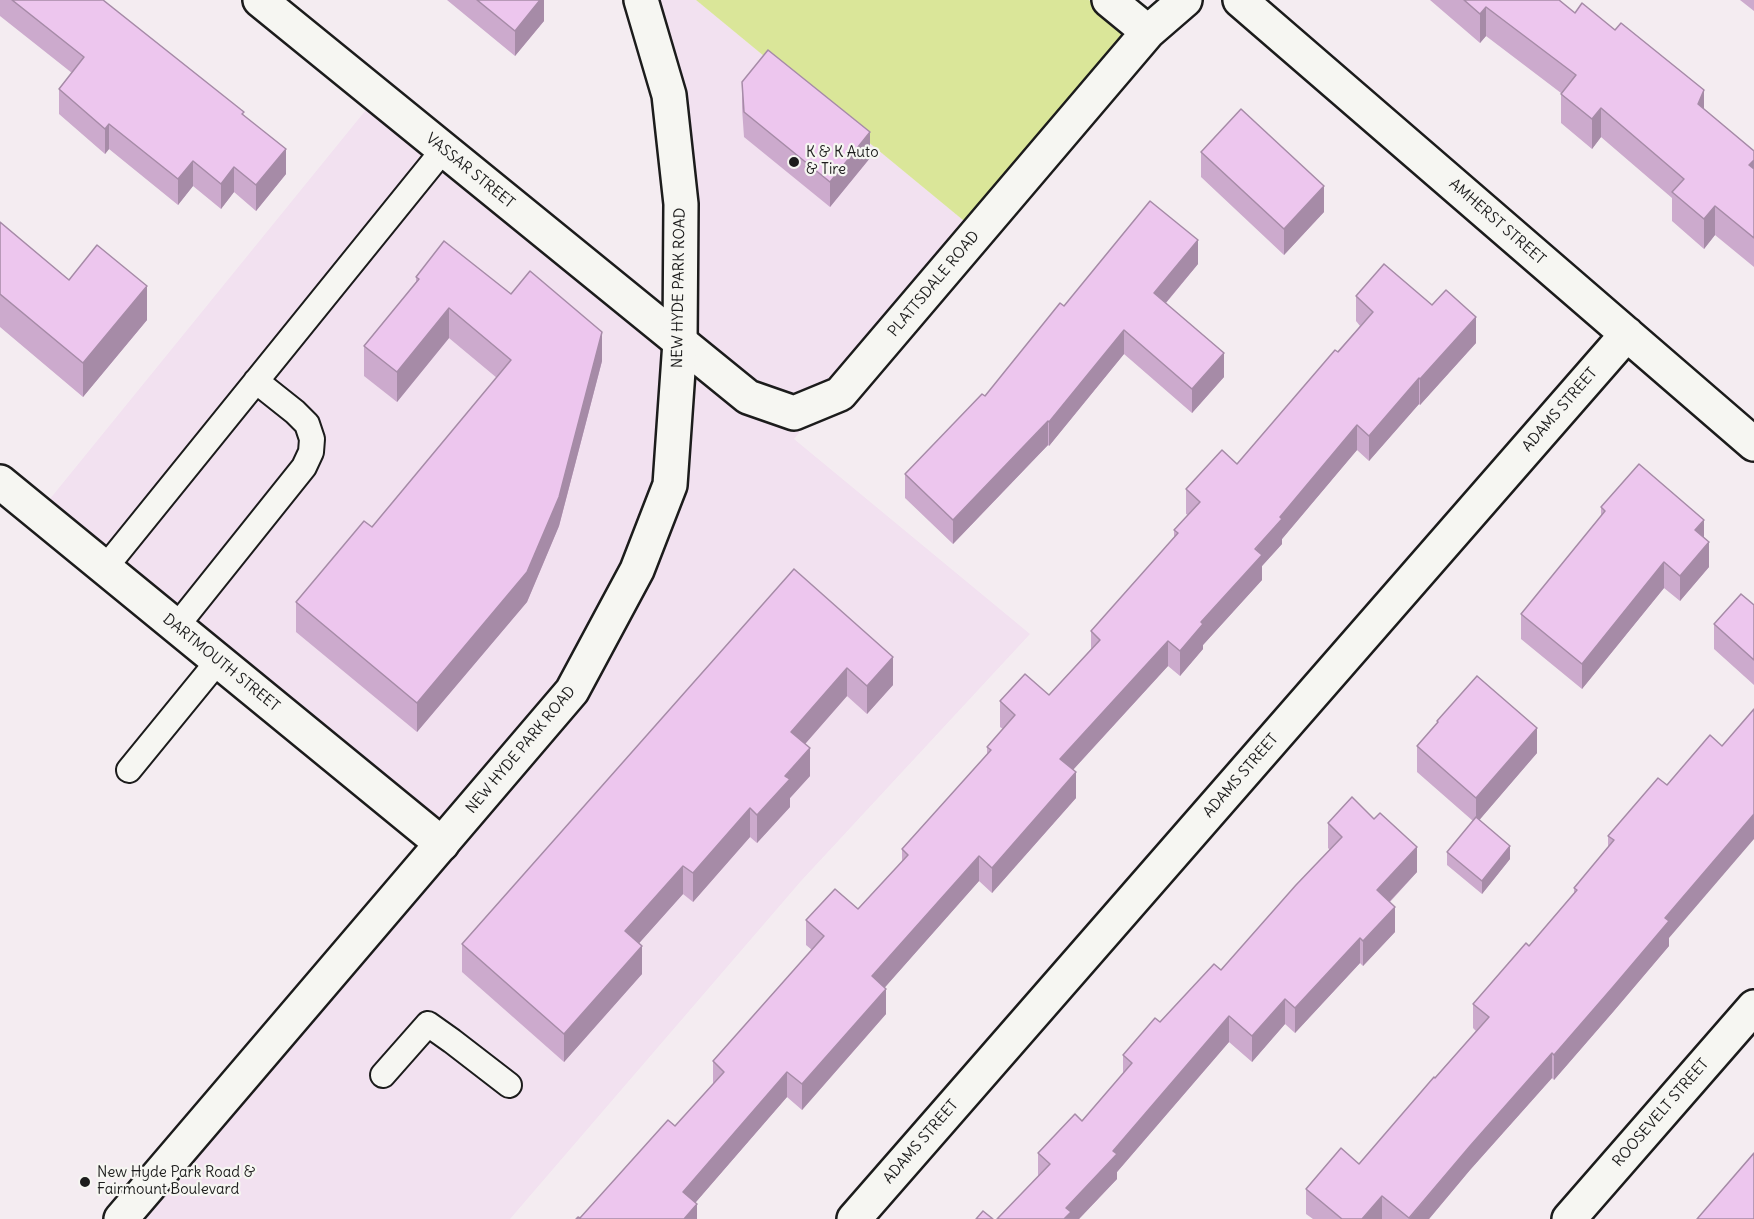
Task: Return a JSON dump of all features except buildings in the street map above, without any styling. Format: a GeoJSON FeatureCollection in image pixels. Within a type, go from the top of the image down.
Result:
{"type":"FeatureCollection","features":[{"type":"Feature","properties":{"kind":"street","name":"VASSAR STREET"},"geometry":{"type":"LineString","coordinates":[[260,0],[680,342]]}},
{"type":"Feature","properties":{"kind":"street","name":"NEW HYDE PARK ROAD"},"geometry":{"type":"LineString","coordinates":[[121,1219],[572,691],[637,570],[670,485],[680,342],[681,204],[669,94],[641,0]]}},
{"type":"Feature","properties":{"kind":"street"},"geometry":{"type":"LineString","coordinates":[[1109,0],[1148,32],[1185,0]]}},
{"type":"Feature","properties":{"kind":"street","name":"AMHERST STREET"},"geometry":{"type":"LineString","coordinates":[[1240,0],[1754,444]]}},
{"type":"Feature","properties":{"kind":"street","name":"PLATTSDALE ROAD"},"geometry":{"type":"LineString","coordinates":[[680,342],[748,397],[794,413],[840,394],[1148,32]]}},
{"type":"Feature","properties":{"kind":"street","name":"ADAMS STREET"},"geometry":{"type":"LineString","coordinates":[[854,1219],[1627,334]]}},
{"type":"Feature","properties":{"kind":"street","name":"DARTMOUTH STREET"},"geometry":{"type":"LineString","coordinates":[[0,482],[442,844]]}},
{"type":"Feature","properties":{"kind":"street","name":"ROOSEVELT STREET"},"geometry":{"type":"LineString","coordinates":[[1569,1219],[1754,1007]]}},
{"type":"Feature","properties":{"kind":"lane"},"geometry":{"type":"LineString","coordinates":[[105,568],[444,150]]}},
{"type":"Feature","properties":{"kind":"lane"},"geometry":{"type":"LineString","coordinates":[[176,627],[304,467],[311,452],[312,439],[307,424],[256,381]]}},
{"type":"Feature","properties":{"kind":"lane"},"geometry":{"type":"LineString","coordinates":[[129,770],[218,661]]}},
{"type":"Feature","properties":{"kind":"lane"},"geometry":{"type":"LineString","coordinates":[[383,1075],[428,1024],[509,1086]]}},
{"type":"Feature","properties":{"kind":"shaded area"},"geometry":{"type":"Polygon","coordinates":[[[650,0],[696,0],[969,225],[794,439],[1030,634],[801,881],[510,1219],[112,1219],[422,840],[32,521],[374,100],[684,351],[650,0]]]}},
{"type":"Feature","properties":{"kind":"green space"},"geometry":{"type":"Polygon","coordinates":[[[696,0],[1089,0],[1131,33],[969,225],[696,0]]]}},
{"type":"Feature","properties":{"kind":"place","name":"K & K Auto & Tire"},"geometry":{"type":"Point","coordinates":[794,162]}},
{"type":"Feature","properties":{"kind":"place","name":"New Hyde Park Road & Fairmount Boulevard"},"geometry":{"type":"Point","coordinates":[85,1182]}}]}
